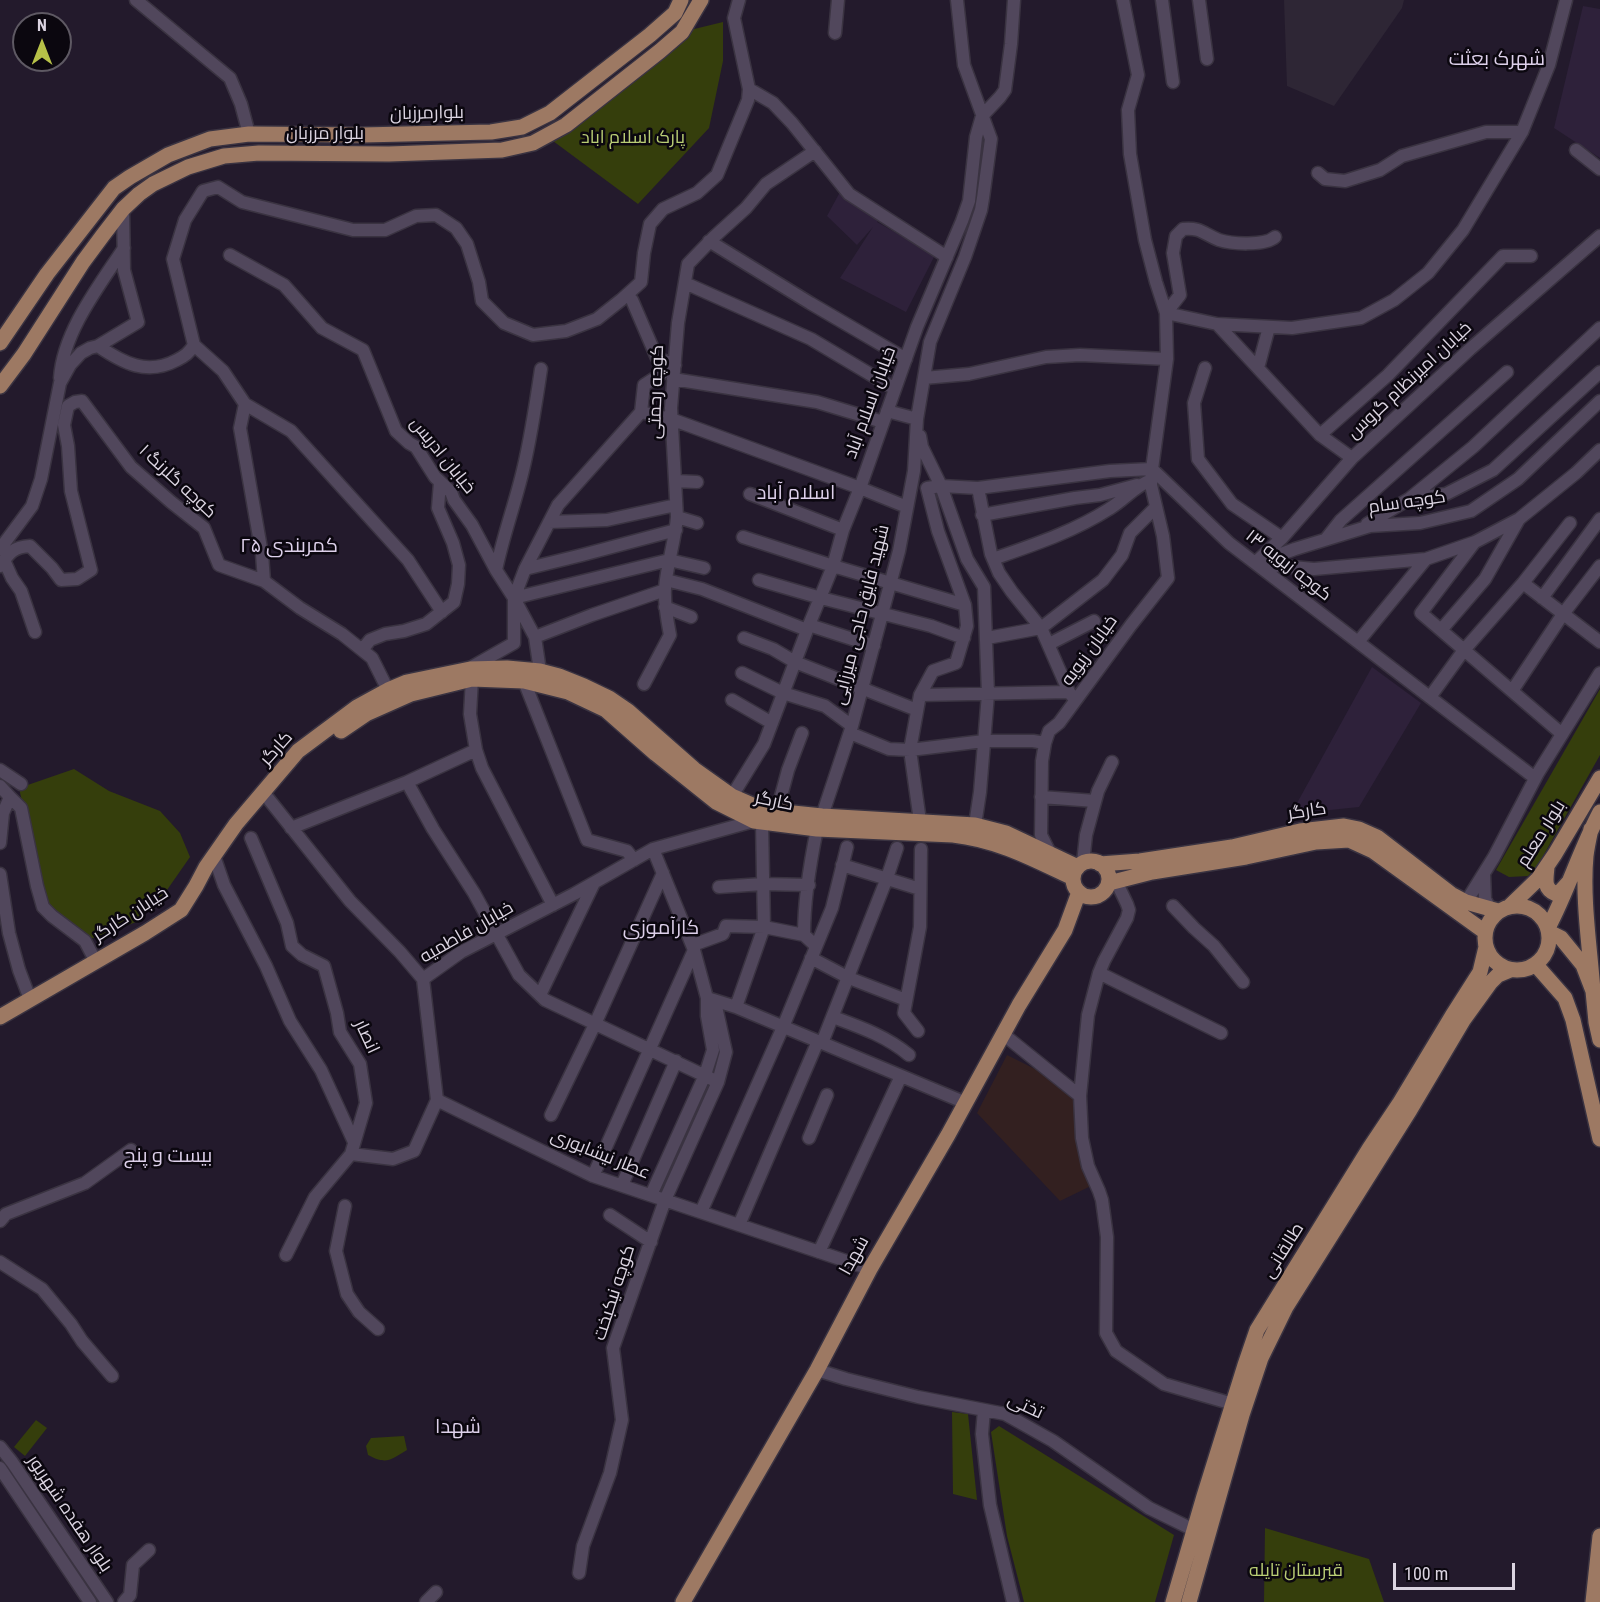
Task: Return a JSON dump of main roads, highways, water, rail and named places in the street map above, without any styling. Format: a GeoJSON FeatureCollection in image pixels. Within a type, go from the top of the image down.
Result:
{"type":"FeatureCollection","features":[{"type":"Feature","properties":{"kind":"main road","name":"بلوارمرزبان"},"geometry":{"type":"LineString","coordinates":[[0,342],[47,274],[114,188],[168,155],[210,139],[249,134],[479,133],[522,127],[550,113],[650,35],[675,13],[681,0]]}},
{"type":"Feature","properties":{"kind":"main road","name":"بلوار مرزبان"},"geometry":{"type":"LineString","coordinates":[[0,386],[24,354],[83,262],[123,209],[153,184],[188,167],[225,156],[259,153],[389,154],[502,150],[533,143],[566,125],[660,51],[682,32],[701,0]]}},
{"type":"Feature","properties":{"kind":"main road","name":"کارگر"},"geometry":{"type":"LineString","coordinates":[[267,787],[298,751],[357,707],[388,690],[407,682],[507,668],[540,671],[559,676],[609,698],[628,711],[694,769],[732,796],[764,810],[819,823],[975,838],[1079,875]]}},
{"type":"Feature","properties":{"kind":"main road","name":"کارگر"},"geometry":{"type":"LineString","coordinates":[[267,787],[366,714],[411,694],[471,674],[524,681],[568,692],[606,710],[716,802],[758,822],[920,821],[975,825],[1006,833],[1050,853],[1079,875]]}},
{"type":"Feature","properties":{"kind":"main road","name":"بلوار معلم"},"geometry":{"type":"LineString","coordinates":[[1499,909],[1538,879],[1600,778]]}},
{"type":"Feature","properties":{"kind":"main road","name":"خیابان کارگر"},"geometry":{"type":"LineString","coordinates":[[0,1017],[181,910],[236,824],[267,787]]}},
{"type":"Feature","properties":{"kind":"main road"},"geometry":{"type":"LineString","coordinates":[[1549,930],[1600,812]]}},
{"type":"Feature","properties":{"kind":"main road","name":"کارگر"},"geometry":{"type":"LineString","coordinates":[[1100,864],[1232,847],[1300,831],[1344,826],[1359,829],[1377,837],[1451,894],[1466,902],[1499,909]]}},
{"type":"Feature","properties":{"kind":"main road"},"geometry":{"type":"LineString","coordinates":[[1577,1035],[1599,1035],[1593,991],[1585,875],[1591,829]]}},
{"type":"Feature","properties":{"kind":"main road","name":"کارگر"},"geometry":{"type":"LineString","coordinates":[[1113,882],[1152,872],[1246,857],[1316,842],[1349,840],[1373,851],[1485,939]]}},
{"type":"Feature","properties":{"kind":"main road"},"geometry":{"type":"LineString","coordinates":[[1092,861],[1100,864],[1113,882],[1065,930],[1079,875],[1092,861]]}},
{"type":"Feature","properties":{"kind":"main road"},"geometry":{"type":"LineString","coordinates":[[1547,867],[1545,880],[1551,892],[1559,893],[1569,883]]}},
{"type":"Feature","properties":{"kind":"main road"},"geometry":{"type":"LineString","coordinates":[[1079,875],[1090,897],[1099,896]]}},
{"type":"Feature","properties":{"kind":"main road"},"geometry":{"type":"LineString","coordinates":[[1522,906],[1533,910],[1542,917],[1549,930],[1550,941],[1543,958],[1536,965],[1523,970],[1510,970],[1499,965],[1491,957],[1485,939],[1490,920],[1499,909],[1522,906]]}},
{"type":"Feature","properties":{"kind":"main road","name":"شهدا"},"geometry":{"type":"LineString","coordinates":[[683,1602],[817,1370],[870,1269],[1003,1034],[1065,930]]}},
{"type":"Feature","properties":{"kind":"main road"},"geometry":{"type":"LineString","coordinates":[[1549,930],[1560,938],[1583,965],[1593,991]]}},
{"type":"Feature","properties":{"kind":"main road","name":"طالقانی"},"geometry":{"type":"LineString","coordinates":[[1173,1602],[1201,1532],[1265,1350],[1286,1307],[1421,1079],[1480,972],[1485,939]]}},
{"type":"Feature","properties":{"kind":"main road"},"geometry":{"type":"LineString","coordinates":[[1536,965],[1565,998],[1577,1035],[1600,1139]]}},
{"type":"Feature","properties":{"kind":"main road","name":"طالقانی"},"geometry":{"type":"LineString","coordinates":[[1189,1602],[1201,1532],[1233,1404],[1257,1330],[1369,1149],[1481,993],[1498,975],[1510,970]]}},
{"type":"Feature","properties":{"kind":"main road"},"geometry":{"type":"LineString","coordinates":[[1593,1602],[1600,1536]]}},
{"type":"Feature","properties":{"kind":"district","name":"شهرک بعثت"},"geometry":{"type":"Point","coordinates":[1497,60]}},
{"type":"Feature","properties":{"kind":"district","name":"اسلام آباد"},"geometry":{"type":"Point","coordinates":[796,494]}},
{"type":"Feature","properties":{"kind":"district","name":"کمربندی ۲۵"},"geometry":{"type":"Point","coordinates":[289,547]}},
{"type":"Feature","properties":{"kind":"district","name":"کارآموزی"},"geometry":{"type":"Point","coordinates":[661,929]}},
{"type":"Feature","properties":{"kind":"district","name":"بیست و پنج"},"geometry":{"type":"Point","coordinates":[168,1157]}},
{"type":"Feature","properties":{"kind":"district","name":"شهدا"},"geometry":{"type":"Point","coordinates":[458,1428]}},
{"type":"Feature","properties":{"kind":"park label","name":"پارک اسلام اباد"},"geometry":{"type":"Point","coordinates":[633,138]}},
{"type":"Feature","properties":{"kind":"park label","name":"قبرستان تایله"},"geometry":{"type":"Point","coordinates":[1296,1571]}}]}
